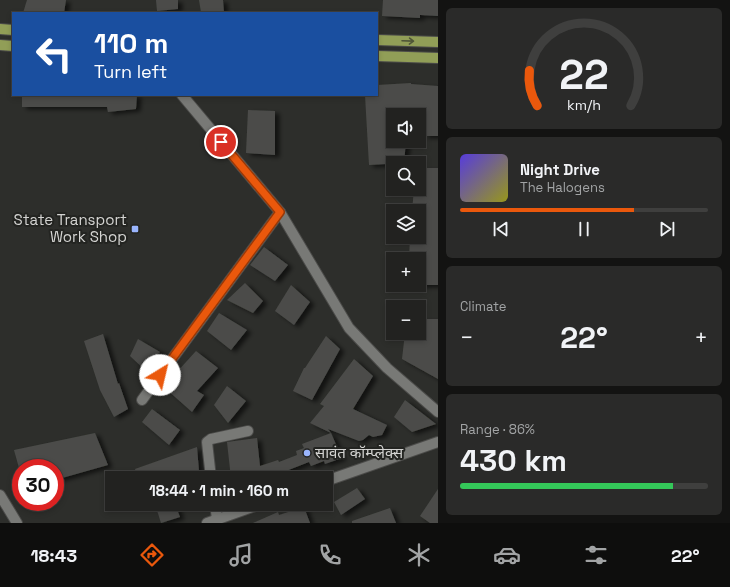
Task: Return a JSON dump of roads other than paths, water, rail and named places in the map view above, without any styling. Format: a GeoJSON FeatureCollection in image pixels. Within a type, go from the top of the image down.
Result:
{"type":"FeatureCollection","features":[{"type":"Feature","properties":{"kind":"main road"},"geometry":{"type":"LineString","coordinates":[[0,29],[12,30]]}},
{"type":"Feature","properties":{"kind":"main road"},"geometry":{"type":"LineString","coordinates":[[378,40],[438,42]]}},
{"type":"Feature","properties":{"kind":"main road"},"geometry":{"type":"LineString","coordinates":[[0,45],[12,46]]}},
{"type":"Feature","properties":{"kind":"main road"},"geometry":{"type":"LineString","coordinates":[[378,56],[438,58]]}},
{"type":"Feature","properties":{"kind":"street"},"geometry":{"type":"LineString","coordinates":[[183,96],[280,212],[348,328],[386,368],[438,412]]}},
{"type":"Feature","properties":{"kind":"street"},"geometry":{"type":"LineString","coordinates":[[142,400],[280,212]]}},
{"type":"Feature","properties":{"kind":"street"},"geometry":{"type":"LineString","coordinates":[[210,471],[207,442],[211,439],[248,431]]}},
{"type":"Feature","properties":{"kind":"street"},"geometry":{"type":"LineString","coordinates":[[333,479],[438,442]]}},
{"type":"Feature","properties":{"kind":"street"},"geometry":{"type":"LineString","coordinates":[[0,496],[16,523]]}},
{"type":"Feature","properties":{"kind":"street"},"geometry":{"type":"LineString","coordinates":[[214,511],[212,521],[241,511]]}},
{"type":"Feature","properties":{"kind":"place","name":"State Transport Work Shop"},"geometry":{"type":"Point","coordinates":[135,229]}},
{"type":"Feature","properties":{"kind":"place","name":"सावंत कॉम्प्लेक्स"},"geometry":{"type":"Point","coordinates":[307,453]}}]}
